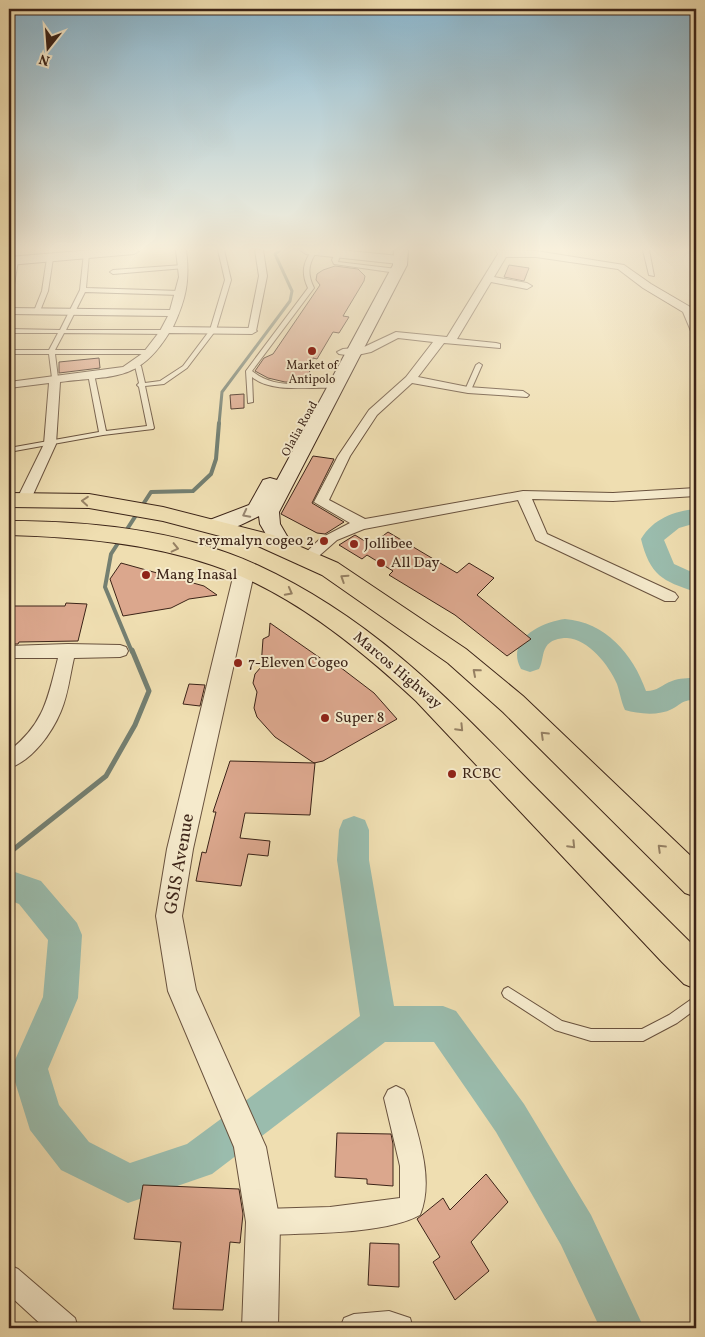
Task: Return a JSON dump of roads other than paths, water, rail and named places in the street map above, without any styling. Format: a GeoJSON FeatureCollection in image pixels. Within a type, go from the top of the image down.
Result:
{"type":"FeatureCollection","features":[{"type":"Feature","properties":{"kind":"main road","name":"Olalia Road"},"geometry":{"type":"LineString","coordinates":[[214,526],[241,517],[256,509],[330,385],[370,312]]}},
{"type":"Feature","properties":{"kind":"main road","name":"Olalia Road"},"geometry":{"type":"LineString","coordinates":[[284,548],[270,524],[269,512],[330,385]]}},
{"type":"Feature","properties":{"kind":"main road"},"geometry":{"type":"LineString","coordinates":[[17,500],[89,501],[214,526],[284,548],[330,569],[387,606],[457,656],[513,704],[696,882]]}},
{"type":"Feature","properties":{"kind":"main road","name":"Marcos Highway"},"geometry":{"type":"LineString","coordinates":[[9,528],[64,529],[127,538],[198,553],[245,569],[324,612],[426,693],[696,972]]}},
{"type":"Feature","properties":{"kind":"street"},"geometry":{"type":"LineString","coordinates":[[9,385],[126,370],[138,366],[166,331],[176,313],[145,312]]}},
{"type":"Feature","properties":{"kind":"street"},"geometry":{"type":"LineString","coordinates":[[166,331],[252,331],[256,312]]}},
{"type":"Feature","properties":{"kind":"street"},"geometry":{"type":"LineString","coordinates":[[363,524],[321,502],[344,456],[373,413],[410,379],[445,341],[465,312]]}},
{"type":"Feature","properties":{"kind":"street"},"geometry":{"type":"LineString","coordinates":[[689,312],[696,331]]}},
{"type":"Feature","properties":{"kind":"street"},"geometry":{"type":"LineString","coordinates":[[348,353],[367,350],[396,335],[496,346]]}},
{"type":"Feature","properties":{"kind":"street"},"geometry":{"type":"LineString","coordinates":[[17,500],[50,444],[55,378]]}},
{"type":"Feature","properties":{"kind":"street"},"geometry":{"type":"LineString","coordinates":[[410,379],[468,390],[523,395]]}},
{"type":"Feature","properties":{"kind":"street"},"geometry":{"type":"LineString","coordinates":[[307,558],[322,542],[340,531],[363,524],[377,523],[466,504],[524,495],[613,497],[696,492]]}},
{"type":"Feature","properties":{"kind":"street"},"geometry":{"type":"LineString","coordinates":[[524,495],[541,537],[670,597]]}},
{"type":"Feature","properties":{"kind":"street","name":"GSIS Avenue"},"geometry":{"type":"LineString","coordinates":[[245,569],[237,611],[180,849],[169,916],[182,991],[250,1147],[263,1222],[260,1328]]}},
{"type":"Feature","properties":{"kind":"street"},"geometry":{"type":"LineString","coordinates":[[9,761],[31,744],[53,710],[68,650]]}},
{"type":"Feature","properties":{"kind":"street"},"geometry":{"type":"LineString","coordinates":[[9,652],[120,651]]}},
{"type":"Feature","properties":{"kind":"street"},"geometry":{"type":"LineString","coordinates":[[263,1222],[330,1220],[402,1211],[410,1206],[413,1196],[411,1168],[396,1098]]}},
{"type":"Feature","properties":{"kind":"street"},"geometry":{"type":"LineString","coordinates":[[9,1278],[65,1328]]}},
{"type":"Feature","properties":{"kind":"street"},"geometry":{"type":"LineString","coordinates":[[354,1328],[388,1325],[400,1328]]}},
{"type":"Feature","properties":{"kind":"lane"},"geometry":{"type":"LineString","coordinates":[[55,378],[52,352],[72,312]]}},
{"type":"Feature","properties":{"kind":"lane"},"geometry":{"type":"LineString","coordinates":[[140,385],[162,383],[185,368],[213,330],[218,312]]}},
{"type":"Feature","properties":{"kind":"lane"},"geometry":{"type":"LineString","coordinates":[[250,402],[249,371],[293,312]]}},
{"type":"Feature","properties":{"kind":"lane"},"geometry":{"type":"LineString","coordinates":[[9,331],[166,331]]}},
{"type":"Feature","properties":{"kind":"lane"},"geometry":{"type":"LineString","coordinates":[[9,352],[149,352]]}},
{"type":"Feature","properties":{"kind":"lane"},"geometry":{"type":"LineString","coordinates":[[468,390],[479,365]]}},
{"type":"Feature","properties":{"kind":"lane"},"geometry":{"type":"LineString","coordinates":[[9,450],[103,433],[151,428],[140,385],[138,366]]}},
{"type":"Feature","properties":{"kind":"lane"},"geometry":{"type":"LineString","coordinates":[[249,371],[256,379],[268,384],[330,385]]}},
{"type":"Feature","properties":{"kind":"lane"},"geometry":{"type":"LineString","coordinates":[[91,374],[103,433]]}},
{"type":"Feature","properties":{"kind":"lane"},"geometry":{"type":"LineString","coordinates":[[508,993],[559,1026],[591,1035],[643,1035],[673,1019],[696,1002]]}},
{"type":"Feature","properties":{"kind":"waterway"},"geometry":{"type":"LineString","coordinates":[[219,424],[222,392],[281,312]]}},
{"type":"Feature","properties":{"kind":"waterway"},"geometry":{"type":"LineString","coordinates":[[132,652],[105,587],[111,554],[151,492],[193,491],[211,474],[216,459],[219,423]]}},
{"type":"Feature","properties":{"kind":"waterway"},"geometry":{"type":"LineString","coordinates":[[696,516],[683,518],[671,523],[652,539],[658,559],[666,570],[696,583]]}},
{"type":"Feature","properties":{"kind":"waterway"},"geometry":{"type":"LineString","coordinates":[[530,662],[533,645],[540,637],[556,630],[574,629],[590,635],[611,653],[627,676],[635,702],[662,702],[679,689],[696,689]]}},
{"type":"Feature","properties":{"kind":"waterway"},"geometry":{"type":"LineString","coordinates":[[9,853],[106,776],[135,725],[149,691],[132,650]]}},
{"type":"Feature","properties":{"kind":"waterway"},"geometry":{"type":"LineString","coordinates":[[354,830],[353,860],[379,1024]]}},
{"type":"Feature","properties":{"kind":"waterway"},"geometry":{"type":"LineString","coordinates":[[9,885],[30,892],[65,935],[60,998],[29,1069],[44,1116],[75,1156],[128,1183],[198,1160],[379,1024]]}},
{"type":"Feature","properties":{"kind":"waterway"},"geometry":{"type":"LineString","coordinates":[[379,1024],[443,1024],[510,1118],[576,1230],[622,1328]]}},
{"type":"Feature","properties":{"kind":"place","name":"Market of Antipolo"},"geometry":{"type":"Point","coordinates":[312,351]}},
{"type":"Feature","properties":{"kind":"place","name":"reymalyn cogeo 2"},"geometry":{"type":"Point","coordinates":[324,541]}},
{"type":"Feature","properties":{"kind":"place","name":"Jollibee"},"geometry":{"type":"Point","coordinates":[354,544]}},
{"type":"Feature","properties":{"kind":"place","name":"All Day"},"geometry":{"type":"Point","coordinates":[381,563]}},
{"type":"Feature","properties":{"kind":"place","name":"Mang Inasal"},"geometry":{"type":"Point","coordinates":[146,575]}},
{"type":"Feature","properties":{"kind":"place","name":"7-Eleven Cogeo"},"geometry":{"type":"Point","coordinates":[238,663]}},
{"type":"Feature","properties":{"kind":"place","name":"Super 8"},"geometry":{"type":"Point","coordinates":[325,718]}},
{"type":"Feature","properties":{"kind":"place","name":"RCBC"},"geometry":{"type":"Point","coordinates":[452,774]}}]}
